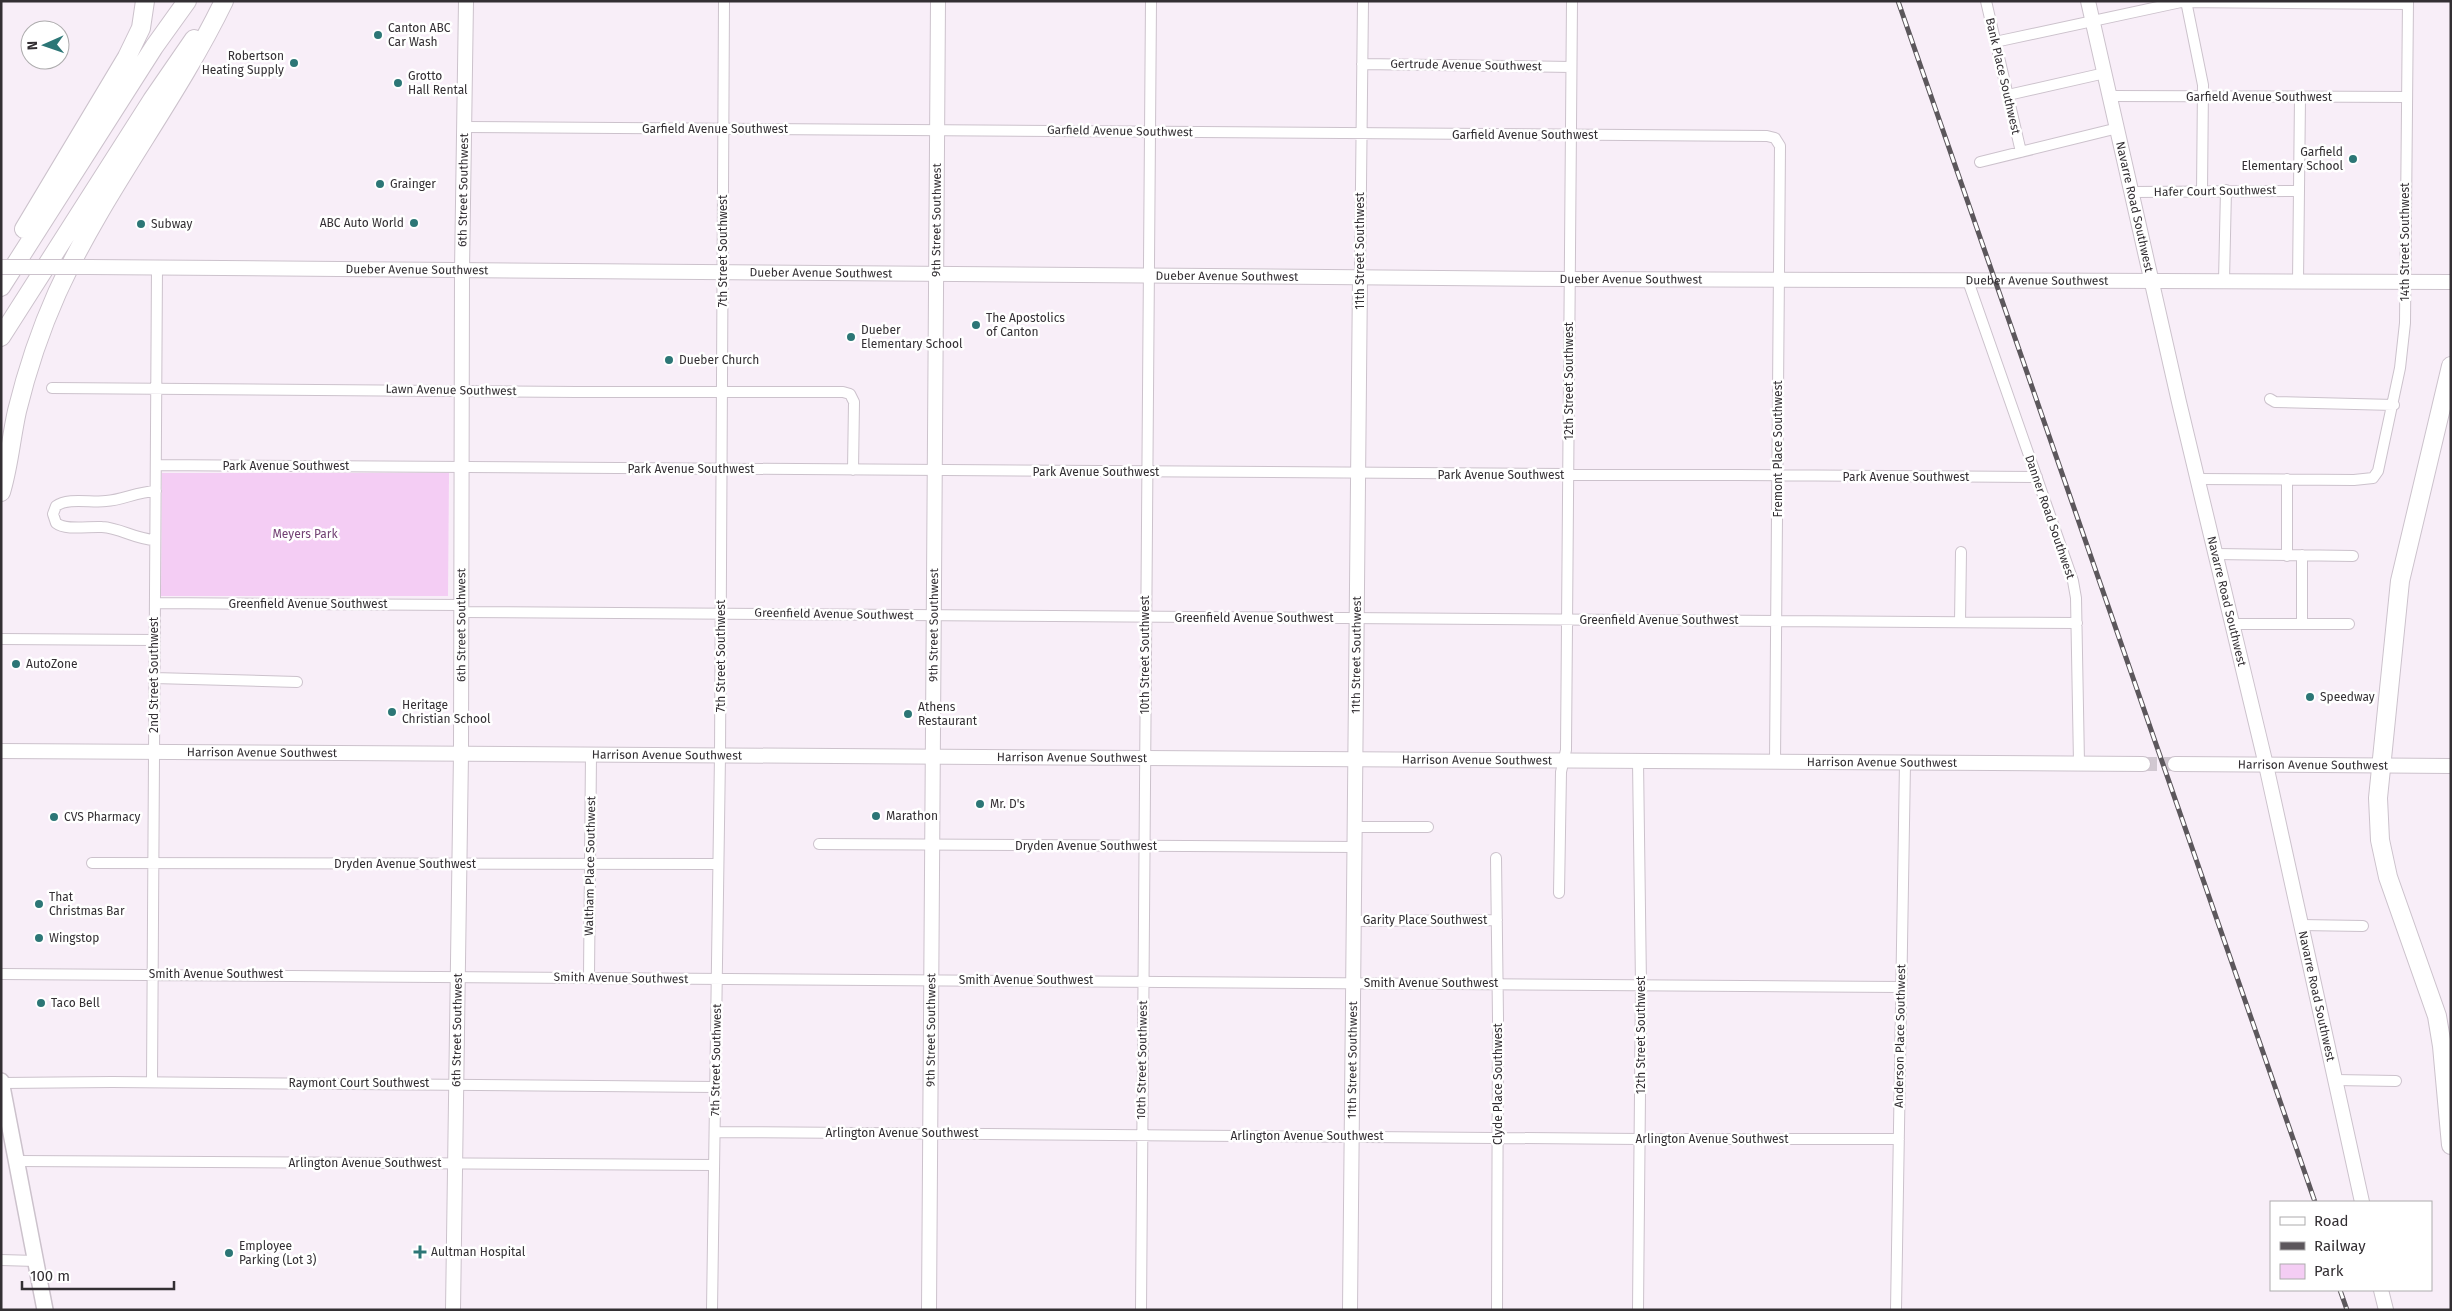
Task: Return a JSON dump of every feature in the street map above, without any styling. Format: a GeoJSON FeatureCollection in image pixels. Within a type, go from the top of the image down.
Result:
{"type":"FeatureCollection","features":[{"type":"Feature","properties":{"kind":"highway"},"geometry":{"type":"LineString","coordinates":[[1,269],[127,57],[141,28],[145,1]]}},
{"type":"Feature","properties":{"kind":"highway"},"geometry":{"type":"LineString","coordinates":[[1,287],[150,54],[187,1]]}},
{"type":"Feature","properties":{"kind":"highway"},"geometry":{"type":"LineString","coordinates":[[1,337],[152,100],[189,45],[224,1]]}},
{"type":"Feature","properties":{"kind":"highway"},"geometry":{"type":"LineString","coordinates":[[1,492],[17,411],[29,365],[57,293],[86,235],[202,47],[224,1]]}},
{"type":"Feature","properties":{"kind":"highway"},"geometry":{"type":"LineString","coordinates":[[2451,366],[2400,581],[2378,798],[2383,856],[2390,885],[2437,1016],[2442,1046],[2451,1145]]}},
{"type":"Feature","properties":{"kind":"main road"},"geometry":{"type":"LineString","coordinates":[[1,1082],[7,1137],[16,1161],[45,1310]]}},
{"type":"Feature","properties":{"kind":"street","name":"6th Street Southwest"},"geometry":{"type":"LineString","coordinates":[[453,1310],[461,753],[462,270],[466,1]]}},
{"type":"Feature","properties":{"kind":"street","name":"7th Street Southwest"},"geometry":{"type":"LineString","coordinates":[[712,1310],[720,755],[724,1]]}},
{"type":"Feature","properties":{"kind":"street","name":"9th Street Southwest"},"geometry":{"type":"LineString","coordinates":[[928,1310],[938,1]]}},
{"type":"Feature","properties":{"kind":"street","name":"10th Street Southwest"},"geometry":{"type":"LineString","coordinates":[[1141,1310],[1151,1]]}},
{"type":"Feature","properties":{"kind":"street","name":"11th Street Southwest"},"geometry":{"type":"LineString","coordinates":[[1350,1310],[1362,1]]}},
{"type":"Feature","properties":{"kind":"street","name":"12th Street Southwest"},"geometry":{"type":"LineString","coordinates":[[1559,893],[1561,772],[1566,750],[1572,1]]}},
{"type":"Feature","properties":{"kind":"street","name":"Bank Place Southwest"},"geometry":{"type":"LineString","coordinates":[[1986,1],[2020,152]]}},
{"type":"Feature","properties":{"kind":"street","name":"Navarre Road Southwest"},"geometry":{"type":"LineString","coordinates":[[2088,1],[2215,554],[2266,765],[2362,1201]]}},
{"type":"Feature","properties":{"kind":"street"},"geometry":{"type":"LineString","coordinates":[[1995,42],[2186,2],[2408,3]]}},
{"type":"Feature","properties":{"kind":"street"},"geometry":{"type":"LineString","coordinates":[[2186,2],[2203,86],[2202,192]]}},
{"type":"Feature","properties":{"kind":"street","name":"14th Street Southwest"},"geometry":{"type":"LineString","coordinates":[[2287,479],[2373,478],[2380,464],[2394,405],[2403,345],[2408,3]]}},
{"type":"Feature","properties":{"kind":"street","name":"Gertrude Avenue Southwest"},"geometry":{"type":"LineString","coordinates":[[1362,64],[1571,67]]}},
{"type":"Feature","properties":{"kind":"street"},"geometry":{"type":"LineString","coordinates":[[2008,95],[2105,73]]}},
{"type":"Feature","properties":{"kind":"street","name":"Garfield Avenue Southwest"},"geometry":{"type":"LineString","coordinates":[[2110,96],[2407,97]]}},
{"type":"Feature","properties":{"kind":"street"},"geometry":{"type":"LineString","coordinates":[[2298,282],[2300,97]]}},
{"type":"Feature","properties":{"kind":"street","name":"Garfield Avenue Southwest"},"geometry":{"type":"LineString","coordinates":[[465,127],[937,129],[1767,136],[1775,138]]}},
{"type":"Feature","properties":{"kind":"street"},"geometry":{"type":"LineString","coordinates":[[1980,162],[2118,128]]}},
{"type":"Feature","properties":{"kind":"street","name":"Fremont Place Southwest"},"geometry":{"type":"LineString","coordinates":[[1775,138],[1780,146],[1775,762]]}},
{"type":"Feature","properties":{"kind":"street"},"geometry":{"type":"LineString","coordinates":[[2224,281],[2226,190]]}},
{"type":"Feature","properties":{"kind":"street","name":"Hafer Court Southwest"},"geometry":{"type":"LineString","coordinates":[[2132,192],[2299,191]]}},
{"type":"Feature","properties":{"kind":"street","name":"Dueber Avenue Southwest"},"geometry":{"type":"LineString","coordinates":[[1,269],[157,267],[1569,279],[2451,282]]}},
{"type":"Feature","properties":{"kind":"street","name":"2nd Street Southwest"},"geometry":{"type":"LineString","coordinates":[[152,1082],[157,267]]}},
{"type":"Feature","properties":{"kind":"street","name":"Danner Road Southwest"},"geometry":{"type":"LineString","coordinates":[[1968,281],[2069,567],[2076,598],[2079,763]]}},
{"type":"Feature","properties":{"kind":"street","name":"Lawn Avenue Southwest"},"geometry":{"type":"LineString","coordinates":[[52,388],[722,393],[843,392],[850,394],[854,402],[854,470]]}},
{"type":"Feature","properties":{"kind":"street"},"geometry":{"type":"LineString","coordinates":[[2270,399],[2275,402],[2394,405]]}},
{"type":"Feature","properties":{"kind":"street","name":"Park Avenue Southwest"},"geometry":{"type":"LineString","coordinates":[[156,465],[2037,477]]}},
{"type":"Feature","properties":{"kind":"street"},"geometry":{"type":"LineString","coordinates":[[2198,479],[2287,479],[2287,556]]}},
{"type":"Feature","properties":{"kind":"street"},"geometry":{"type":"LineString","coordinates":[[155,540],[139,539],[108,527],[64,527],[56,522],[53,514],[56,506],[64,502],[108,501],[135,493],[156,491]]}},
{"type":"Feature","properties":{"kind":"street"},"geometry":{"type":"LineString","coordinates":[[1960,622],[1961,552]]}},
{"type":"Feature","properties":{"kind":"street"},"geometry":{"type":"LineString","coordinates":[[2215,554],[2353,556]]}},
{"type":"Feature","properties":{"kind":"street"},"geometry":{"type":"LineString","coordinates":[[2302,556],[2302,624]]}},
{"type":"Feature","properties":{"kind":"street","name":"Greenfield Avenue Southwest"},"geometry":{"type":"LineString","coordinates":[[155,603],[721,613],[2077,623]]}},
{"type":"Feature","properties":{"kind":"street"},"geometry":{"type":"LineString","coordinates":[[2232,624],[2349,624]]}},
{"type":"Feature","properties":{"kind":"street"},"geometry":{"type":"LineString","coordinates":[[1,639],[154,640]]}},
{"type":"Feature","properties":{"kind":"street"},"geometry":{"type":"LineString","coordinates":[[154,678],[297,682]]}},
{"type":"Feature","properties":{"kind":"street","name":"Harrison Avenue Southwest"},"geometry":{"type":"LineString","coordinates":[[1,751],[154,750],[933,757],[2142,764]]}},
{"type":"Feature","properties":{"kind":"street","name":"Waltham Place Southwest"},"geometry":{"type":"LineString","coordinates":[[589,977],[591,754]]}},
{"type":"Feature","properties":{"kind":"street","name":"12th Street Southwest"},"geometry":{"type":"LineString","coordinates":[[1638,761],[1641,985],[1638,1310]]}},
{"type":"Feature","properties":{"kind":"street","name":"Anderson Place Southwest"},"geometry":{"type":"LineString","coordinates":[[1896,1310],[1905,763]]}},
{"type":"Feature","properties":{"kind":"street","name":"Harrison Avenue Southwest"},"geometry":{"type":"LineString","coordinates":[[2175,764],[2451,766]]}},
{"type":"Feature","properties":{"kind":"street"},"geometry":{"type":"LineString","coordinates":[[1354,827],[1428,827]]}},
{"type":"Feature","properties":{"kind":"street","name":"Dryden Avenue Southwest"},"geometry":{"type":"LineString","coordinates":[[819,844],[1354,848]]}},
{"type":"Feature","properties":{"kind":"street","name":"Clyde Place Southwest"},"geometry":{"type":"LineString","coordinates":[[1496,858],[1498,984],[1497,1310]]}},
{"type":"Feature","properties":{"kind":"street","name":"Dryden Avenue Southwest"},"geometry":{"type":"LineString","coordinates":[[92,863],[718,864]]}},
{"type":"Feature","properties":{"kind":"street","name":"Garity Place Southwest"},"geometry":{"type":"LineString","coordinates":[[1353,921],[1497,920]]}},
{"type":"Feature","properties":{"kind":"street"},"geometry":{"type":"LineString","coordinates":[[2300,925],[2363,926]]}},
{"type":"Feature","properties":{"kind":"street","name":"Smith Avenue Southwest"},"geometry":{"type":"LineString","coordinates":[[1,974],[1901,987]]}},
{"type":"Feature","properties":{"kind":"street"},"geometry":{"type":"LineString","coordinates":[[2334,1080],[2396,1081]]}},
{"type":"Feature","properties":{"kind":"street","name":"Raymont Court Southwest"},"geometry":{"type":"LineString","coordinates":[[1,1082],[715,1087]]}},
{"type":"Feature","properties":{"kind":"street","name":"Arlington Avenue Southwest"},"geometry":{"type":"LineString","coordinates":[[715,1132],[1640,1139],[1899,1139]]}},
{"type":"Feature","properties":{"kind":"street","name":"Arlington Avenue Southwest"},"geometry":{"type":"LineString","coordinates":[[16,1161],[714,1165]]}},
{"type":"Feature","properties":{"kind":"street"},"geometry":{"type":"LineString","coordinates":[[1,1260],[36,1260]]}},
{"type":"Feature","properties":{"kind":"street"},"geometry":{"type":"LineString","coordinates":[[2381,1291],[2386,1310]]}},
{"type":"Feature","properties":{"kind":"green space","name":"Meyers Park"},"geometry":{"type":"Polygon","coordinates":[[[162,473],[449,473],[448,596],[161,596],[162,473]]]}},
{"type":"Feature","properties":{"kind":"tunnel"},"geometry":{"type":"LineString","coordinates":[[2143,764],[2175,764]]}},
{"type":"Feature","properties":{"kind":"railway"},"geometry":{"type":"LineString","coordinates":[[1898,1],[2315,1201]]}},
{"type":"Feature","properties":{"kind":"railway"},"geometry":{"type":"LineString","coordinates":[[2340,1291],[2347,1310]]}},
{"type":"Feature","properties":{"kind":"place","name":"Canton ABC Car Wash"},"geometry":{"type":"Point","coordinates":[378,35]}},
{"type":"Feature","properties":{"kind":"place","name":"Robertson Heating Supply"},"geometry":{"type":"Point","coordinates":[294,63]}},
{"type":"Feature","properties":{"kind":"place","name":"Grotto Hall Rental"},"geometry":{"type":"Point","coordinates":[398,83]}},
{"type":"Feature","properties":{"kind":"place","name":"Garfield Elementary School"},"geometry":{"type":"Point","coordinates":[2353,159]}},
{"type":"Feature","properties":{"kind":"place","name":"Grainger"},"geometry":{"type":"Point","coordinates":[380,184]}},
{"type":"Feature","properties":{"kind":"place","name":"ABC Auto World"},"geometry":{"type":"Point","coordinates":[414,223]}},
{"type":"Feature","properties":{"kind":"place","name":"Subway"},"geometry":{"type":"Point","coordinates":[141,224]}},
{"type":"Feature","properties":{"kind":"place","name":"The Apostolics of Canton"},"geometry":{"type":"Point","coordinates":[976,325]}},
{"type":"Feature","properties":{"kind":"place","name":"Dueber Elementary School"},"geometry":{"type":"Point","coordinates":[851,337]}},
{"type":"Feature","properties":{"kind":"place","name":"Dueber Church"},"geometry":{"type":"Point","coordinates":[669,360]}},
{"type":"Feature","properties":{"kind":"place","name":"AutoZone"},"geometry":{"type":"Point","coordinates":[16,664]}},
{"type":"Feature","properties":{"kind":"place","name":"Speedway"},"geometry":{"type":"Point","coordinates":[2310,697]}},
{"type":"Feature","properties":{"kind":"place","name":"Heritage Christian School"},"geometry":{"type":"Point","coordinates":[392,712]}},
{"type":"Feature","properties":{"kind":"place","name":"Athens Restaurant"},"geometry":{"type":"Point","coordinates":[908,714]}},
{"type":"Feature","properties":{"kind":"place","name":"Mr. D's"},"geometry":{"type":"Point","coordinates":[980,804]}},
{"type":"Feature","properties":{"kind":"place","name":"Marathon"},"geometry":{"type":"Point","coordinates":[876,816]}},
{"type":"Feature","properties":{"kind":"place","name":"CVS Pharmacy"},"geometry":{"type":"Point","coordinates":[54,817]}},
{"type":"Feature","properties":{"kind":"place","name":"That Christmas Bar"},"geometry":{"type":"Point","coordinates":[39,904]}},
{"type":"Feature","properties":{"kind":"place","name":"Wingstop"},"geometry":{"type":"Point","coordinates":[39,938]}},
{"type":"Feature","properties":{"kind":"place","name":"Taco Bell"},"geometry":{"type":"Point","coordinates":[41,1003]}},
{"type":"Feature","properties":{"kind":"place","name":"Aultman Hospital"},"geometry":{"type":"Point","coordinates":[420,1252]}},
{"type":"Feature","properties":{"kind":"place","name":"Employee Parking (Lot 3)"},"geometry":{"type":"Point","coordinates":[229,1253]}}]}
